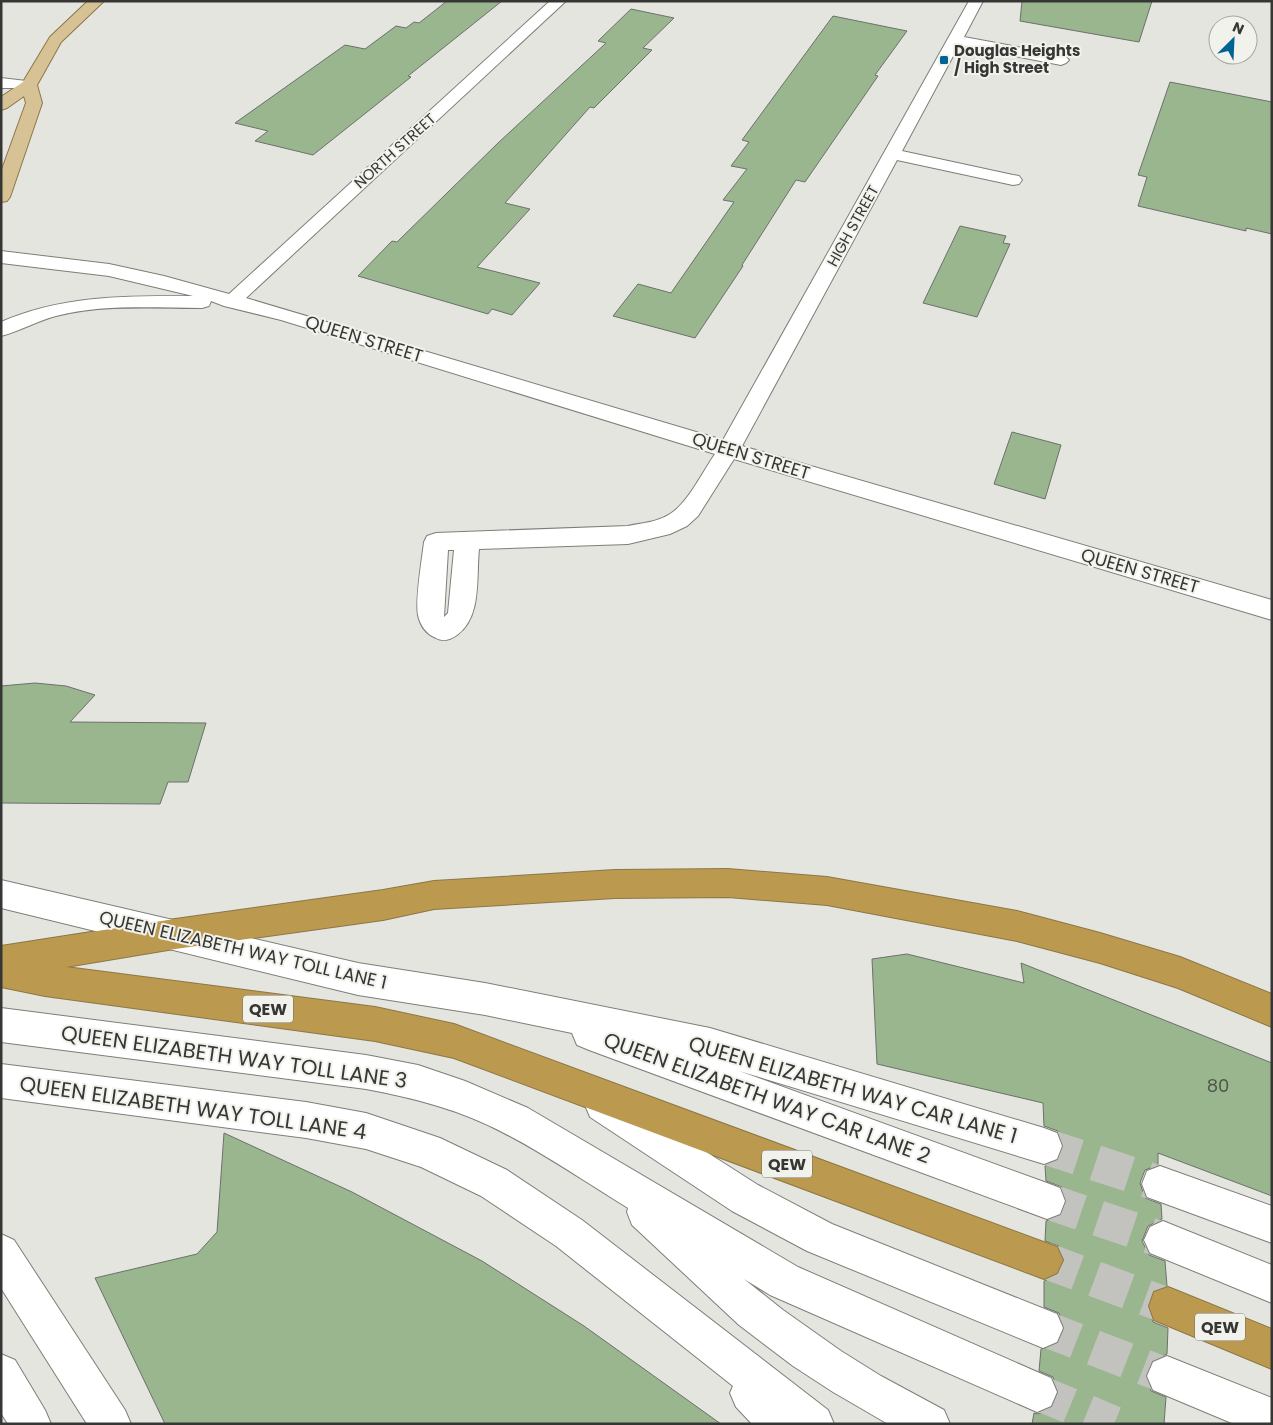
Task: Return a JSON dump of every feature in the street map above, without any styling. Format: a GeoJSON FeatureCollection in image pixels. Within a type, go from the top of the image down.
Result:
{"type":"FeatureCollection","features":[{"type":"Feature","properties":{"kind":"highway"},"geometry":{"type":"LineString","coordinates":[[1,962],[168,935],[383,905],[434,894],[615,884],[728,883],[827,891],[1017,926],[1100,948],[1180,973],[1272,1011]]}},
{"type":"Feature","properties":{"kind":"highway","name":"QEW"},"geometry":{"type":"LineString","coordinates":[[1,972],[45,980],[376,1024],[454,1041],[1044,1260]]}},
{"type":"Feature","properties":{"kind":"highway","name":"QEW"},"geometry":{"type":"LineString","coordinates":[[1168,1306],[1272,1349]]}},
{"type":"Feature","properties":{"kind":"main road"},"geometry":{"type":"LineString","coordinates":[[1,104],[29,85],[55,40],[85,10],[97,1]]}},
{"type":"Feature","properties":{"kind":"main road"},"geometry":{"type":"LineString","coordinates":[[1,197],[34,103],[29,85]]}},
{"type":"Feature","properties":{"kind":"street","name":"NORTH STREET"},"geometry":{"type":"LineString","coordinates":[[231,302],[559,1]]}},
{"type":"Feature","properties":{"kind":"street","name":"HIGH STREET"},"geometry":{"type":"LineString","coordinates":[[467,541],[461,613],[456,622],[444,631],[433,622],[430,613],[436,542],[628,535],[662,528],[679,520],[690,510],[729,450],[976,1]]}},
{"type":"Feature","properties":{"kind":"street"},"geometry":{"type":"LineString","coordinates":[[955,40],[1061,60]]}},
{"type":"Feature","properties":{"kind":"street"},"geometry":{"type":"LineString","coordinates":[[1,83],[29,85]]}},
{"type":"Feature","properties":{"kind":"street"},"geometry":{"type":"LineString","coordinates":[[892,154],[1013,180]]}},
{"type":"Feature","properties":{"kind":"street","name":"QUEEN STREET"},"geometry":{"type":"LineString","coordinates":[[1,257],[108,270],[164,282],[231,302],[288,316],[729,450],[1272,610]]}},
{"type":"Feature","properties":{"kind":"street","name":"QUEEN STREET"},"geometry":{"type":"LineString","coordinates":[[1,276],[231,302]]}},
{"type":"Feature","properties":{"kind":"street"},"geometry":{"type":"LineString","coordinates":[[1,330],[20,320],[47,311],[87,303],[231,302]]}},
{"type":"Feature","properties":{"kind":"street","name":"QUEEN ELIZABETH WAY TOLL LANE 1"},"geometry":{"type":"LineString","coordinates":[[1,894],[358,979],[485,999]]}},
{"type":"Feature","properties":{"kind":"street","name":"QUEEN ELIZABETH WAY CAR LANE 1"},"geometry":{"type":"LineString","coordinates":[[485,999],[710,1044],[1044,1146]]}},
{"type":"Feature","properties":{"kind":"street","name":"QUEEN ELIZABETH WAY CAR LANE 2"},"geometry":{"type":"LineString","coordinates":[[485,999],[551,1020],[1047,1201]]}},
{"type":"Feature","properties":{"kind":"street","name":"QUEEN ELIZABETH WAY TOLL LANE 3"},"geometry":{"type":"LineString","coordinates":[[1,1025],[356,1071],[418,1082],[465,1098],[516,1120],[570,1154]]}},
{"type":"Feature","properties":{"kind":"street","name":"QEW"},"geometry":{"type":"LineString","coordinates":[[529,1068],[597,1102],[745,1198],[820,1238],[1043,1328]]}},
{"type":"Feature","properties":{"kind":"street","name":"QUEEN ELIZABETH WAY TOLL LANE 4"},"geometry":{"type":"LineString","coordinates":[[1,1081],[306,1120],[366,1131],[427,1150],[494,1183],[569,1233],[664,1308]]}},
{"type":"Feature","properties":{"kind":"street"},"geometry":{"type":"LineString","coordinates":[[570,1154],[784,1281],[1037,1392]]}},
{"type":"Feature","properties":{"kind":"street"},"geometry":{"type":"LineString","coordinates":[[570,1154],[644,1210],[696,1260],[768,1324],[838,1373],[896,1407],[930,1424]]}},
{"type":"Feature","properties":{"kind":"street"},"geometry":{"type":"LineString","coordinates":[[1160,1184],[1272,1225]]}},
{"type":"Feature","properties":{"kind":"street"},"geometry":{"type":"LineString","coordinates":[[1163,1240],[1272,1284]]}},
{"type":"Feature","properties":{"kind":"street"},"geometry":{"type":"LineString","coordinates":[[1,1253],[111,1424]]}},
{"type":"Feature","properties":{"kind":"street"},"geometry":{"type":"LineString","coordinates":[[664,1308],[781,1424]]}},
{"type":"Feature","properties":{"kind":"street"},"geometry":{"type":"LineString","coordinates":[[664,1308],[814,1424]]}},
{"type":"Feature","properties":{"kind":"street"},"geometry":{"type":"LineString","coordinates":[[1,1374],[30,1424]]}},
{"type":"Feature","properties":{"kind":"street"},"geometry":{"type":"LineString","coordinates":[[1167,1376],[1272,1419]]}},
{"type":"Feature","properties":{"kind":"building"},"geometry":{"type":"Polygon","coordinates":[[[447,1],[502,1],[313,155],[255,141],[268,131],[235,123],[345,45],[365,49],[396,26],[406,28],[414,22],[419,23],[447,1]]]}},
{"type":"Feature","properties":{"kind":"building"},"geometry":{"type":"Polygon","coordinates":[[[1022,1],[1152,1],[1139,42],[1020,21],[1022,1]]]}},
{"type":"Feature","properties":{"kind":"building"},"geometry":{"type":"Polygon","coordinates":[[[631,9],[674,18],[643,48],[652,50],[594,108],[590,107],[505,203],[530,209],[477,267],[540,283],[512,315],[492,309],[488,314],[358,276],[392,241],[397,242],[498,143],[606,43],[598,41],[631,9]]]}},
{"type":"Feature","properties":{"kind":"building"},"geometry":{"type":"Polygon","coordinates":[[[833,16],[907,31],[875,75],[878,76],[805,182],[796,180],[743,266],[695,338],[613,316],[638,284],[671,293],[734,202],[723,200],[747,169],[731,166],[749,142],[742,140],[833,16]]]}},
{"type":"Feature","properties":{"kind":"building"},"geometry":{"type":"Polygon","coordinates":[[[1170,82],[1272,102],[1272,234],[1246,228],[1246,231],[1138,206],[1147,177],[1138,175],[1170,82]]]}},
{"type":"Feature","properties":{"kind":"building"},"geometry":{"type":"Polygon","coordinates":[[[960,226],[1006,236],[1003,243],[1010,244],[977,317],[923,303],[960,226]]]}},
{"type":"Feature","properties":{"kind":"building"},"geometry":{"type":"Polygon","coordinates":[[[1012,432],[1061,445],[1045,499],[994,484],[1012,432]]]}},
{"type":"Feature","properties":{"kind":"building"},"geometry":{"type":"Polygon","coordinates":[[[35,683],[66,686],[95,695],[70,722],[206,723],[188,782],[168,782],[160,804],[1,803],[1,686],[35,683]]]}},
{"type":"Feature","properties":{"kind":"building"},"geometry":{"type":"Polygon","coordinates":[[[907,954],[1024,983],[1021,963],[1272,1063],[1272,1196],[1158,1153],[1158,1165],[1145,1170],[1140,1183],[1145,1198],[1161,1204],[1162,1219],[1148,1226],[1142,1241],[1149,1255],[1165,1261],[1167,1286],[1152,1291],[1147,1307],[1153,1322],[1168,1328],[1167,1354],[1152,1360],[1145,1375],[1151,1391],[1166,1397],[1164,1424],[1032,1424],[1034,1413],[1038,1414],[1052,1408],[1059,1393],[1053,1377],[1039,1371],[1041,1349],[1058,1344],[1065,1329],[1059,1313],[1044,1307],[1044,1281],[1058,1275],[1065,1261],[1059,1246],[1045,1241],[1046,1221],[1061,1216],[1067,1202],[1062,1187],[1046,1181],[1045,1166],[1059,1160],[1064,1145],[1058,1131],[1044,1126],[1043,1103],[877,1064],[872,959],[907,954]]]}},
{"type":"Feature","properties":{"kind":"building"},"geometry":{"type":"Polygon","coordinates":[[[224,1133],[352,1192],[482,1261],[584,1326],[721,1424],[165,1424],[95,1278],[197,1254],[217,1232],[224,1133]]]}},
{"type":"Feature","properties":{"kind":"tunnel"},"geometry":{"type":"LineString","coordinates":[[1044,1146],[1160,1184]]}},
{"type":"Feature","properties":{"kind":"tunnel"},"geometry":{"type":"LineString","coordinates":[[1047,1201],[1163,1240]]}},
{"type":"Feature","properties":{"kind":"tunnel"},"geometry":{"type":"LineString","coordinates":[[1044,1260],[1168,1306]]}},
{"type":"Feature","properties":{"kind":"tunnel"},"geometry":{"type":"LineString","coordinates":[[1043,1328],[1167,1376]]}},
{"type":"Feature","properties":{"kind":"tunnel"},"geometry":{"type":"LineString","coordinates":[[1037,1392],[1114,1424]]}},
{"type":"Feature","properties":{"kind":"place","name":"Douglas Heights / High Street"},"geometry":{"type":"Point","coordinates":[944,60]}}]}
